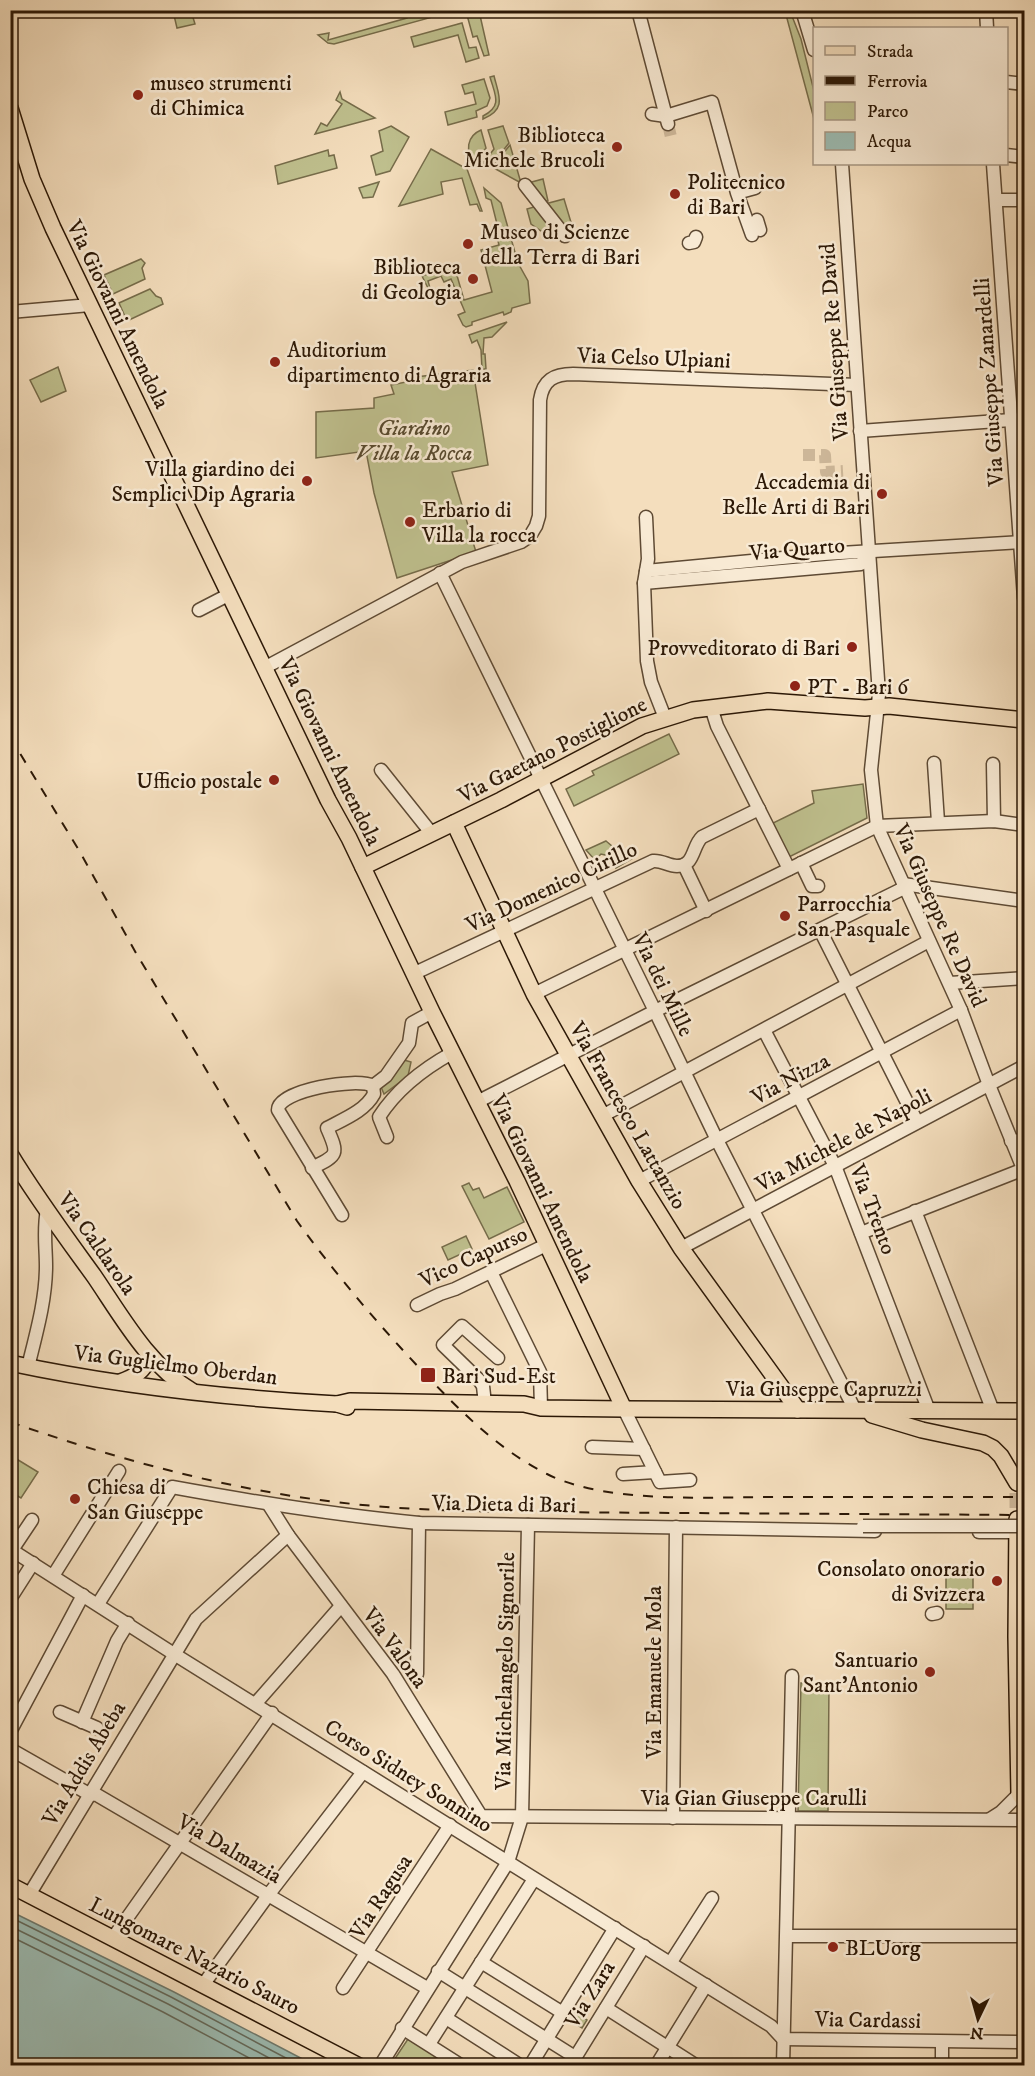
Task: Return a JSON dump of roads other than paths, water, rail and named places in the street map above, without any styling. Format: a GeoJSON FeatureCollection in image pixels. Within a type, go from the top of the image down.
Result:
{"type":"FeatureCollection","features":[{"type":"Feature","properties":{"kind":"main road","name":"Via Giovanni Amendola"},"geometry":{"type":"LineString","coordinates":[[10,108],[32,179],[90,305],[264,668],[517,1181],[624,1410]]}},
{"type":"Feature","properties":{"kind":"main road","name":"Via Gaetano Postiglione"},"geometry":{"type":"LineString","coordinates":[[363,867],[541,779],[633,730],[665,718],[711,707],[768,701],[865,708],[877,706],[1024,720]]}},
{"type":"Feature","properties":{"kind":"main road","name":"Via Francesco Lattanzio"},"geometry":{"type":"LineString","coordinates":[[454,823],[506,929],[534,994],[639,1181],[681,1248],[798,1410]]}},
{"type":"Feature","properties":{"kind":"main road","name":"Via Caldarola"},"geometry":{"type":"LineString","coordinates":[[10,1154],[15,1173],[47,1210],[152,1361]]}},
{"type":"Feature","properties":{"kind":"main road"},"geometry":{"type":"LineString","coordinates":[[116,1382],[138,1374],[152,1361]]}},
{"type":"Feature","properties":{"kind":"main road"},"geometry":{"type":"LineString","coordinates":[[152,1361],[149,1381],[153,1388]]}},
{"type":"Feature","properties":{"kind":"main road"},"geometry":{"type":"LineString","coordinates":[[152,1361],[195,1392]]}},
{"type":"Feature","properties":{"kind":"main road","name":"Via Guglielmo Oberdan"},"geometry":{"type":"LineString","coordinates":[[10,1363],[153,1388],[337,1404],[350,1408],[524,1412],[541,1408],[624,1410]]}},
{"type":"Feature","properties":{"kind":"main road","name":"Via Guglielmo Oberdan"},"geometry":{"type":"LineString","coordinates":[[337,1404],[350,1401],[532,1404],[541,1408]]}},
{"type":"Feature","properties":{"kind":"main road","name":"Via Giuseppe Capruzzi"},"geometry":{"type":"LineString","coordinates":[[624,1410],[1024,1411]]}},
{"type":"Feature","properties":{"kind":"main road"},"geometry":{"type":"LineString","coordinates":[[855,1410],[922,1430],[982,1443],[993,1448],[1001,1456],[1017,1488],[1024,1467]]}},
{"type":"Feature","properties":{"kind":"main road"},"geometry":{"type":"LineString","coordinates":[[1020,1526],[1017,1558],[1016,1637],[1022,1655],[1022,1797]]}},
{"type":"Feature","properties":{"kind":"main road","name":"Lungomare Nazario Sauro"},"geometry":{"type":"LineString","coordinates":[[10,1885],[359,2066]]}},
{"type":"Feature","properties":{"kind":"street"},"geometry":{"type":"LineString","coordinates":[[638,10],[667,120]]}},
{"type":"Feature","properties":{"kind":"street"},"geometry":{"type":"LineString","coordinates":[[802,10],[813,47]]}},
{"type":"Feature","properties":{"kind":"street"},"geometry":{"type":"LineString","coordinates":[[986,10],[987,27]]}},
{"type":"Feature","properties":{"kind":"street"},"geometry":{"type":"LineString","coordinates":[[1008,82],[1024,84]]}},
{"type":"Feature","properties":{"kind":"street"},"geometry":{"type":"LineString","coordinates":[[652,114],[667,120],[712,102],[737,193],[759,226]]}},
{"type":"Feature","properties":{"kind":"street"},"geometry":{"type":"LineString","coordinates":[[1008,155],[1024,158]]}},
{"type":"Feature","properties":{"kind":"street","name":"Via Giuseppe Re David"},"geometry":{"type":"LineString","coordinates":[[842,165],[879,694],[872,770],[877,826],[950,983],[1024,1170]]}},
{"type":"Feature","properties":{"kind":"street","name":"Via Giuseppe Zanardelli"},"geometry":{"type":"LineString","coordinates":[[993,165],[1019,419],[1024,597]]}},
{"type":"Feature","properties":{"kind":"street"},"geometry":{"type":"LineString","coordinates":[[525,185],[565,236]]}},
{"type":"Feature","properties":{"kind":"street"},"geometry":{"type":"LineString","coordinates":[[996,200],[1024,200]]}},
{"type":"Feature","properties":{"kind":"street"},"geometry":{"type":"LineString","coordinates":[[10,312],[90,305]]}},
{"type":"Feature","properties":{"kind":"street","name":"Via Celso Ulpiani"},"geometry":{"type":"LineString","coordinates":[[264,668],[462,562],[521,542],[530,536],[539,516],[540,400],[542,388],[554,376],[573,374],[857,385]]}},
{"type":"Feature","properties":{"kind":"street"},"geometry":{"type":"LineString","coordinates":[[860,431],[1019,419]]}},
{"type":"Feature","properties":{"kind":"street"},"geometry":{"type":"LineString","coordinates":[[646,517],[648,668],[665,718]]}},
{"type":"Feature","properties":{"kind":"street"},"geometry":{"type":"LineString","coordinates":[[868,552],[1021,542]]}},
{"type":"Feature","properties":{"kind":"street","name":"Via Quarto"},"geometry":{"type":"LineString","coordinates":[[645,577],[825,560],[861,564],[868,552]]}},
{"type":"Feature","properties":{"kind":"street","name":"Via dei Mille"},"geometry":{"type":"LineString","coordinates":[[440,573],[655,1011],[683,1073],[855,1410]]}},
{"type":"Feature","properties":{"kind":"street"},"geometry":{"type":"LineString","coordinates":[[200,609],[230,594]]}},
{"type":"Feature","properties":{"kind":"street"},"geometry":{"type":"LineString","coordinates":[[711,707],[717,726],[789,869]]}},
{"type":"Feature","properties":{"kind":"street"},"geometry":{"type":"LineString","coordinates":[[934,763],[938,822]]}},
{"type":"Feature","properties":{"kind":"street"},"geometry":{"type":"LineString","coordinates":[[993,764],[994,821]]}},
{"type":"Feature","properties":{"kind":"street"},"geometry":{"type":"LineString","coordinates":[[381,771],[432,834]]}},
{"type":"Feature","properties":{"kind":"street"},"geometry":{"type":"LineString","coordinates":[[706,911],[684,865],[690,860],[697,841],[702,837],[759,810]]}},
{"type":"Feature","properties":{"kind":"street"},"geometry":{"type":"LineString","coordinates":[[534,994],[877,826],[994,821],[1024,825]]}},
{"type":"Feature","properties":{"kind":"street","name":"Via Domenico Cirillo"},"geometry":{"type":"LineString","coordinates":[[415,973],[653,861],[658,860],[677,866],[684,865]]}},
{"type":"Feature","properties":{"kind":"street"},"geometry":{"type":"LineString","coordinates":[[801,863],[812,886],[818,886]]}},
{"type":"Feature","properties":{"kind":"street"},"geometry":{"type":"LineString","coordinates":[[477,1102],[903,886],[1024,901]]}},
{"type":"Feature","properties":{"kind":"street"},"geometry":{"type":"LineString","coordinates":[[820,930],[917,1122]]}},
{"type":"Feature","properties":{"kind":"street"},"geometry":{"type":"LineString","coordinates":[[602,1116],[929,941]]}},
{"type":"Feature","properties":{"kind":"street"},"geometry":{"type":"LineString","coordinates":[[950,983],[1024,978]]}},
{"type":"Feature","properties":{"kind":"street","name":"Via Nizza"},"geometry":{"type":"LineString","coordinates":[[639,1181],[961,1010]]}},
{"type":"Feature","properties":{"kind":"street"},"geometry":{"type":"LineString","coordinates":[[374,1086],[386,1076],[409,1043],[412,1023],[432,1012]]}},
{"type":"Feature","properties":{"kind":"street","name":"Via Trento"},"geometry":{"type":"LineString","coordinates":[[764,1030],[835,1166],[929,1411]]}},
{"type":"Feature","properties":{"kind":"street"},"geometry":{"type":"LineString","coordinates":[[387,1137],[379,1117],[389,1101],[423,1070],[452,1053]]}},
{"type":"Feature","properties":{"kind":"street","name":"Via Michele de Napoli"},"geometry":{"type":"LineString","coordinates":[[681,1248],[1024,1066]]}},
{"type":"Feature","properties":{"kind":"street"},"geometry":{"type":"LineString","coordinates":[[342,1215],[278,1110],[280,1102],[308,1090],[362,1082],[374,1086]]}},
{"type":"Feature","properties":{"kind":"street"},"geometry":{"type":"LineString","coordinates":[[312,1168],[334,1157],[336,1152],[327,1128],[355,1114],[368,1103],[374,1094],[374,1086]]}},
{"type":"Feature","properties":{"kind":"street"},"geometry":{"type":"LineString","coordinates":[[1011,1141],[1024,1140]]}},
{"type":"Feature","properties":{"kind":"street"},"geometry":{"type":"LineString","coordinates":[[861,1233],[1024,1170]]}},
{"type":"Feature","properties":{"kind":"street"},"geometry":{"type":"LineString","coordinates":[[28,1367],[45,1284],[44,1227],[47,1210]]}},
{"type":"Feature","properties":{"kind":"street"},"geometry":{"type":"LineString","coordinates":[[915,1211],[993,1411]]}},
{"type":"Feature","properties":{"kind":"street","name":"Vico Capurso"},"geometry":{"type":"LineString","coordinates":[[417,1305],[546,1245]]}},
{"type":"Feature","properties":{"kind":"street"},"geometry":{"type":"LineString","coordinates":[[491,1272],[540,1372],[541,1408]]}},
{"type":"Feature","properties":{"kind":"street"},"geometry":{"type":"LineString","coordinates":[[485,1404],[483,1386],[479,1380],[443,1345],[462,1326],[498,1358]]}},
{"type":"Feature","properties":{"kind":"street"},"geometry":{"type":"LineString","coordinates":[[624,1410],[660,1482],[688,1481]]}},
{"type":"Feature","properties":{"kind":"street"},"geometry":{"type":"LineString","coordinates":[[592,1447],[644,1449]]}},
{"type":"Feature","properties":{"kind":"street"},"geometry":{"type":"LineString","coordinates":[[53,1576],[119,1471]]}},
{"type":"Feature","properties":{"kind":"street"},"geometry":{"type":"LineString","coordinates":[[623,1474],[655,1472]]}},
{"type":"Feature","properties":{"kind":"street","name":"Via Dieta di Bari"},"geometry":{"type":"LineString","coordinates":[[98,1604],[172,1487],[344,1515],[419,1523],[850,1532],[1020,1526]]}},
{"type":"Feature","properties":{"kind":"street","name":"Via Valona"},"geometry":{"type":"LineString","coordinates":[[269,1504],[288,1535],[393,1674],[479,1814],[483,1816]]}},
{"type":"Feature","properties":{"kind":"street"},"geometry":{"type":"LineString","coordinates":[[11,1550],[32,1520]]}},
{"type":"Feature","properties":{"kind":"street"},"geometry":{"type":"LineString","coordinates":[[417,1674],[419,1523]]}},
{"type":"Feature","properties":{"kind":"street","name":"Via Michelangelo Signorile"},"geometry":{"type":"LineString","coordinates":[[380,2066],[508,1862],[522,1817],[528,1525]]}},
{"type":"Feature","properties":{"kind":"street","name":"Via Dieta di Bari"},"geometry":{"type":"LineString","coordinates":[[838,1530],[863,1526],[1020,1526]]}},
{"type":"Feature","properties":{"kind":"street","name":"Via Emanuele Mola"},"geometry":{"type":"LineString","coordinates":[[674,1818],[675,1527]]}},
{"type":"Feature","properties":{"kind":"street","name":"Via Addis Abeba"},"geometry":{"type":"LineString","coordinates":[[29,1895],[196,1619],[288,1535]]}},
{"type":"Feature","properties":{"kind":"street","name":"Corso Sidney Sonnino"},"geometry":{"type":"LineString","coordinates":[[11,1550],[534,1879],[671,1962],[771,2026],[783,2039]]}},
{"type":"Feature","properties":{"kind":"street"},"geometry":{"type":"LineString","coordinates":[[10,1599],[33,1563]]}},
{"type":"Feature","properties":{"kind":"street"},"geometry":{"type":"LineString","coordinates":[[10,1732],[83,1595]]}},
{"type":"Feature","properties":{"kind":"street"},"geometry":{"type":"LineString","coordinates":[[256,1703],[341,1606]]}},
{"type":"Feature","properties":{"kind":"street"},"geometry":{"type":"LineString","coordinates":[[82,1722],[117,1641],[128,1623]]}},
{"type":"Feature","properties":{"kind":"street"},"geometry":{"type":"LineString","coordinates":[[783,2066],[792,1676]]}},
{"type":"Feature","properties":{"kind":"street"},"geometry":{"type":"LineString","coordinates":[[60,1712],[97,1728]]}},
{"type":"Feature","properties":{"kind":"street"},"geometry":{"type":"LineString","coordinates":[[113,1938],[272,1713]]}},
{"type":"Feature","properties":{"kind":"street","name":"Via Dalmazia"},"geometry":{"type":"LineString","coordinates":[[10,1749],[89,1794],[97,1795],[427,1988]]}},
{"type":"Feature","properties":{"kind":"street"},"geometry":{"type":"LineString","coordinates":[[203,1985],[269,1894],[363,1772]]}},
{"type":"Feature","properties":{"kind":"street"},"geometry":{"type":"LineString","coordinates":[[990,1819],[1022,1797]]}},
{"type":"Feature","properties":{"kind":"street","name":"Via Gian Giuseppe Carulli"},"geometry":{"type":"LineString","coordinates":[[483,1816],[1024,1820]]}},
{"type":"Feature","properties":{"kind":"street","name":"Via Ragusa"},"geometry":{"type":"LineString","coordinates":[[343,1988],[450,1826]]}},
{"type":"Feature","properties":{"kind":"street"},"geometry":{"type":"LineString","coordinates":[[429,2044],[534,1879]]}},
{"type":"Feature","properties":{"kind":"street"},"geometry":{"type":"LineString","coordinates":[[671,1962],[712,1898]]}},
{"type":"Feature","properties":{"kind":"street"},"geometry":{"type":"LineString","coordinates":[[530,2066],[615,1929]]}},
{"type":"Feature","properties":{"kind":"street"},"geometry":{"type":"LineString","coordinates":[[787,1936],[1024,1936]]}},
{"type":"Feature","properties":{"kind":"street","name":"Via Zara"},"geometry":{"type":"LineString","coordinates":[[572,2062],[644,1946]]}},
{"type":"Feature","properties":{"kind":"street"},"geometry":{"type":"LineString","coordinates":[[481,1962],[563,2013]]}},
{"type":"Feature","properties":{"kind":"street"},"geometry":{"type":"LineString","coordinates":[[438,1971],[546,2040],[572,2062]]}},
{"type":"Feature","properties":{"kind":"street"},"geometry":{"type":"LineString","coordinates":[[656,2066],[706,1985]]}},
{"type":"Feature","properties":{"kind":"street"},"geometry":{"type":"LineString","coordinates":[[606,2008],[697,2066]]}},
{"type":"Feature","properties":{"kind":"street"},"geometry":{"type":"LineString","coordinates":[[446,2018],[521,2066]]}},
{"type":"Feature","properties":{"kind":"street"},"geometry":{"type":"LineString","coordinates":[[402,2028],[462,2066]]}},
{"type":"Feature","properties":{"kind":"street","name":"Via Cardassi"},"geometry":{"type":"LineString","coordinates":[[783,2039],[1024,2042]]}},
{"type":"Feature","properties":{"kind":"street"},"geometry":{"type":"LineString","coordinates":[[942,2042],[942,2066]]}},
{"type":"Feature","properties":{"kind":"water"},"geometry":{"type":"Polygon","coordinates":[[[10,1911],[174,1992],[314,2065],[11,2065],[10,1911]]]}},
{"type":"Feature","properties":{"kind":"tunnel"},"geometry":{"type":"LineString","coordinates":[[668,124],[671,137]]}},
{"type":"Feature","properties":{"kind":"tunnel"},"geometry":{"type":"LineString","coordinates":[[803,455],[825,455],[826,472],[843,471]]}},
{"type":"Feature","properties":{"kind":"tunnel"},"geometry":{"type":"LineString","coordinates":[[1017,1493],[1017,1519]]}},
{"type":"Feature","properties":{"kind":"railway"},"geometry":{"type":"LineString","coordinates":[[10,737],[297,1221],[393,1340],[455,1405],[498,1443],[530,1465],[571,1484],[628,1494],[689,1498],[1024,1497]]}},
{"type":"Feature","properties":{"kind":"railway"},"geometry":{"type":"LineString","coordinates":[[10,1422],[163,1469],[241,1487],[369,1506],[516,1512],[1024,1515]]}},
{"type":"Feature","properties":{"kind":"place","name":"museo strumenti di Chimica"},"geometry":{"type":"Point","coordinates":[138,95]}},
{"type":"Feature","properties":{"kind":"place","name":"Biblioteca Michele Brucoli"},"geometry":{"type":"Point","coordinates":[617,147]}},
{"type":"Feature","properties":{"kind":"place","name":"Politecnico di Bari"},"geometry":{"type":"Point","coordinates":[675,194]}},
{"type":"Feature","properties":{"kind":"place","name":"Museo di Scienze della Terra di Bari"},"geometry":{"type":"Point","coordinates":[468,244]}},
{"type":"Feature","properties":{"kind":"place","name":"Biblioteca di Geologia"},"geometry":{"type":"Point","coordinates":[473,279]}},
{"type":"Feature","properties":{"kind":"place","name":"Auditorium dipartimento di Agraria"},"geometry":{"type":"Point","coordinates":[275,362]}},
{"type":"Feature","properties":{"kind":"place","name":"Villa giardino dei Semplici Dip Agraria"},"geometry":{"type":"Point","coordinates":[307,481]}},
{"type":"Feature","properties":{"kind":"place","name":"Accademia di Belle Arti di Bari"},"geometry":{"type":"Point","coordinates":[882,494]}},
{"type":"Feature","properties":{"kind":"place","name":"Erbario di Villa la rocca"},"geometry":{"type":"Point","coordinates":[410,522]}},
{"type":"Feature","properties":{"kind":"place","name":"Provveditorato di Bari"},"geometry":{"type":"Point","coordinates":[852,647]}},
{"type":"Feature","properties":{"kind":"place","name":"PT - Bari 6"},"geometry":{"type":"Point","coordinates":[795,686]}},
{"type":"Feature","properties":{"kind":"place","name":"Ufficio postale"},"geometry":{"type":"Point","coordinates":[274,780]}},
{"type":"Feature","properties":{"kind":"place","name":"Parrocchia San Pasquale"},"geometry":{"type":"Point","coordinates":[785,916]}},
{"type":"Feature","properties":{"kind":"place","name":"Bari Sud-Est"},"geometry":{"type":"Point","coordinates":[428,1375]}},
{"type":"Feature","properties":{"kind":"place","name":"Chiesa di San Giuseppe"},"geometry":{"type":"Point","coordinates":[75,1499]}},
{"type":"Feature","properties":{"kind":"place","name":"Consolato onorario di Svizzera"},"geometry":{"type":"Point","coordinates":[997,1581]}},
{"type":"Feature","properties":{"kind":"place","name":"Santuario Sant'Antonio"},"geometry":{"type":"Point","coordinates":[930,1672]}},
{"type":"Feature","properties":{"kind":"place","name":"BLUorg"},"geometry":{"type":"Point","coordinates":[833,1947]}},
{"type":"Feature","properties":{"kind":"park label","name":"Giardino Villa la Rocca"},"geometry":{"type":"Point","coordinates":[414,440]}}]}
